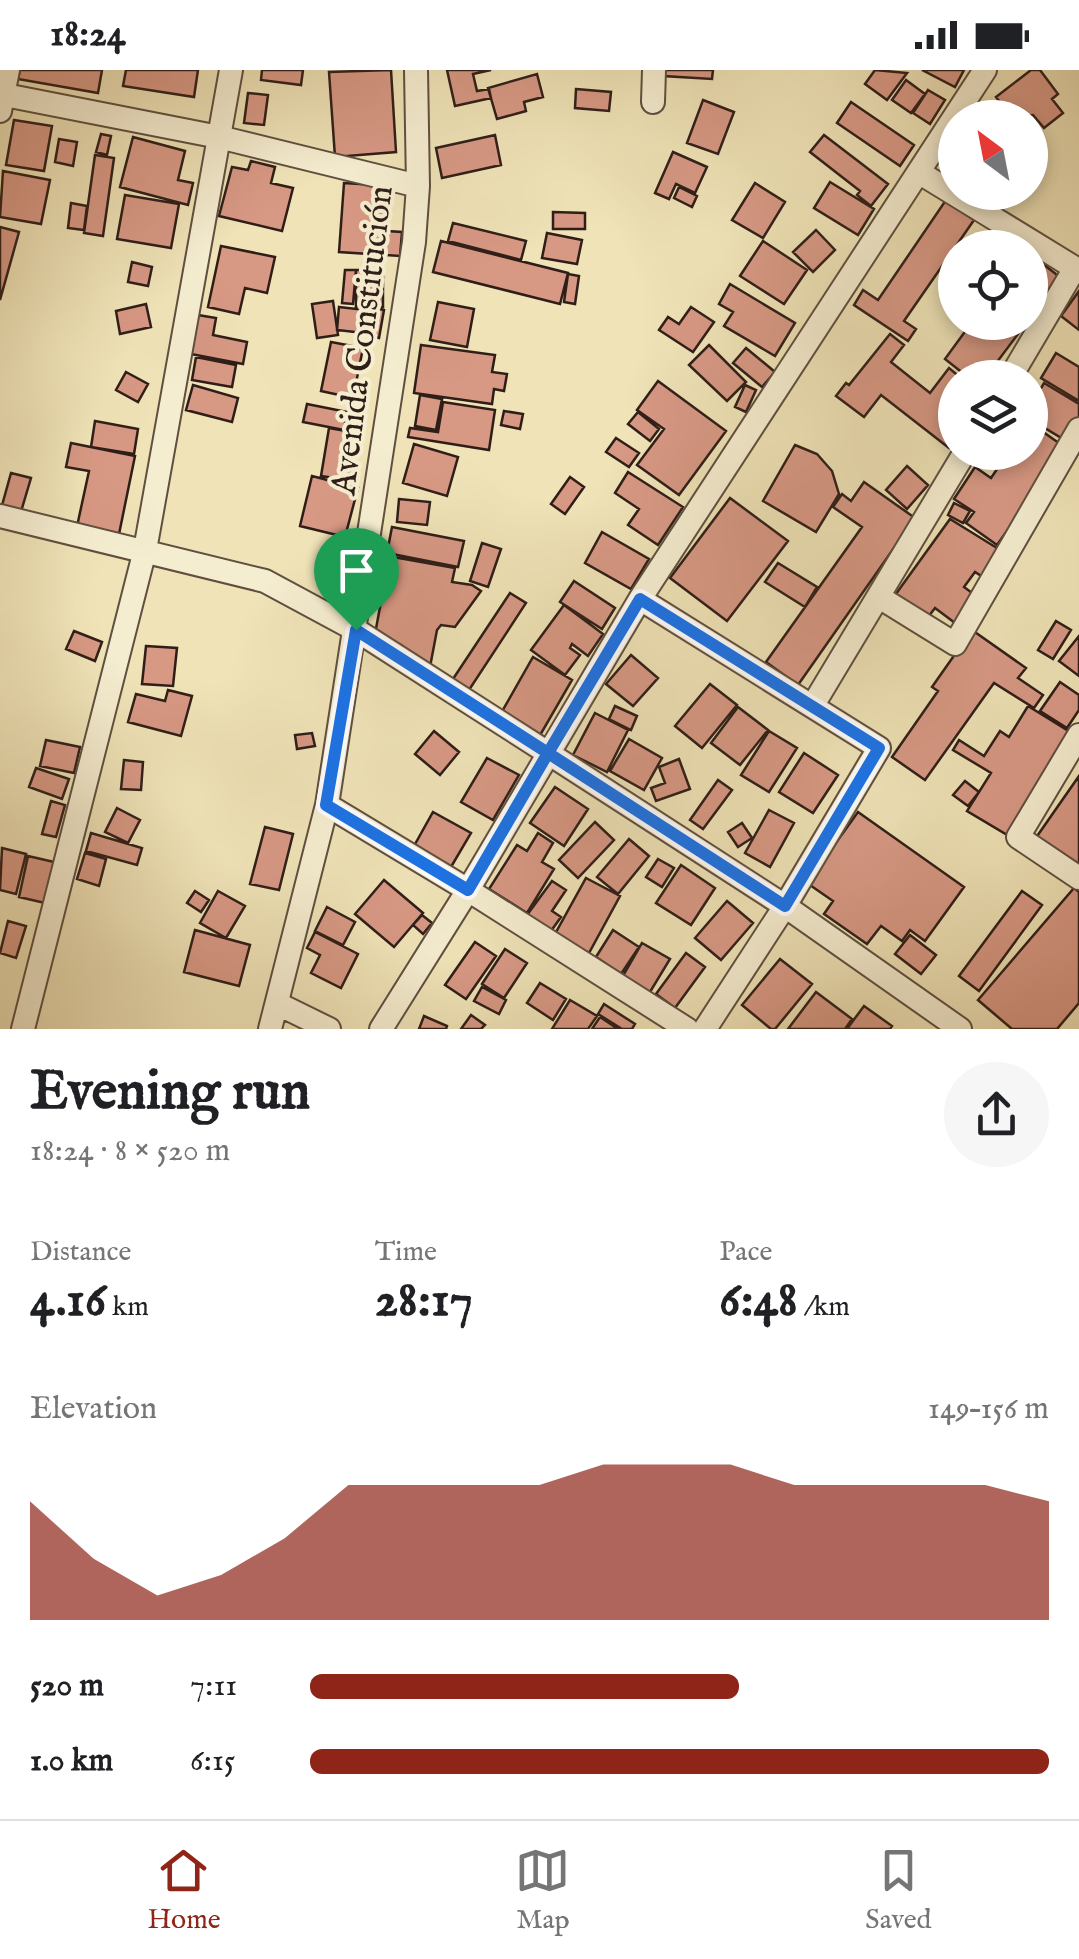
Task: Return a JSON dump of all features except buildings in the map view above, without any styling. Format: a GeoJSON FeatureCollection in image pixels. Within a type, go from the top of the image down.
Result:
{"type":"FeatureCollection","features":[{"type":"Feature","properties":{"kind":"street"},"geometry":{"type":"LineString","coordinates":[[8,70],[1,100],[219,138],[418,186]]}},
{"type":"Feature","properties":{"kind":"street"},"geometry":{"type":"LineString","coordinates":[[23,1029],[145,550],[230,70]]}},
{"type":"Feature","properties":{"kind":"street","name":"Avenida Constitución"},"geometry":{"type":"LineString","coordinates":[[270,1029],[326,805],[356,630],[414,242],[418,186],[416,70]]}},
{"type":"Feature","properties":{"kind":"street"},"geometry":{"type":"LineString","coordinates":[[654,70],[654,102]]}},
{"type":"Feature","properties":{"kind":"street"},"geometry":{"type":"LineString","coordinates":[[380,1029],[468,890],[640,599],[985,70]]}},
{"type":"Feature","properties":{"kind":"street"},"geometry":{"type":"LineString","coordinates":[[920,172],[1075,268],[1021,360]]}},
{"type":"Feature","properties":{"kind":"street"},"geometry":{"type":"LineString","coordinates":[[879,598],[955,644],[1079,429]]}},
{"type":"Feature","properties":{"kind":"street"},"geometry":{"type":"LineString","coordinates":[[813,705],[954,470]]}},
{"type":"Feature","properties":{"kind":"street"},"geometry":{"type":"LineString","coordinates":[[0,516],[265,581],[356,630],[548,753],[785,906],[960,1029]]}},
{"type":"Feature","properties":{"kind":"street"},"geometry":{"type":"LineString","coordinates":[[640,599],[879,748],[706,1029]]}},
{"type":"Feature","properties":{"kind":"street"},"geometry":{"type":"LineString","coordinates":[[1079,735],[1018,837],[1079,878]]}},
{"type":"Feature","properties":{"kind":"street"},"geometry":{"type":"LineString","coordinates":[[326,805],[686,1029]]}},
{"type":"Feature","properties":{"kind":"street"},"geometry":{"type":"LineString","coordinates":[[278,1004],[329,1029]]}},
{"type":"Feature","properties":{"kind":"route"},"geometry":{"type":"LineString","coordinates":[[356,630],[326,805],[468,890],[548,753],[785,906],[879,748],[640,599],[548,753],[356,630]]}}]}
